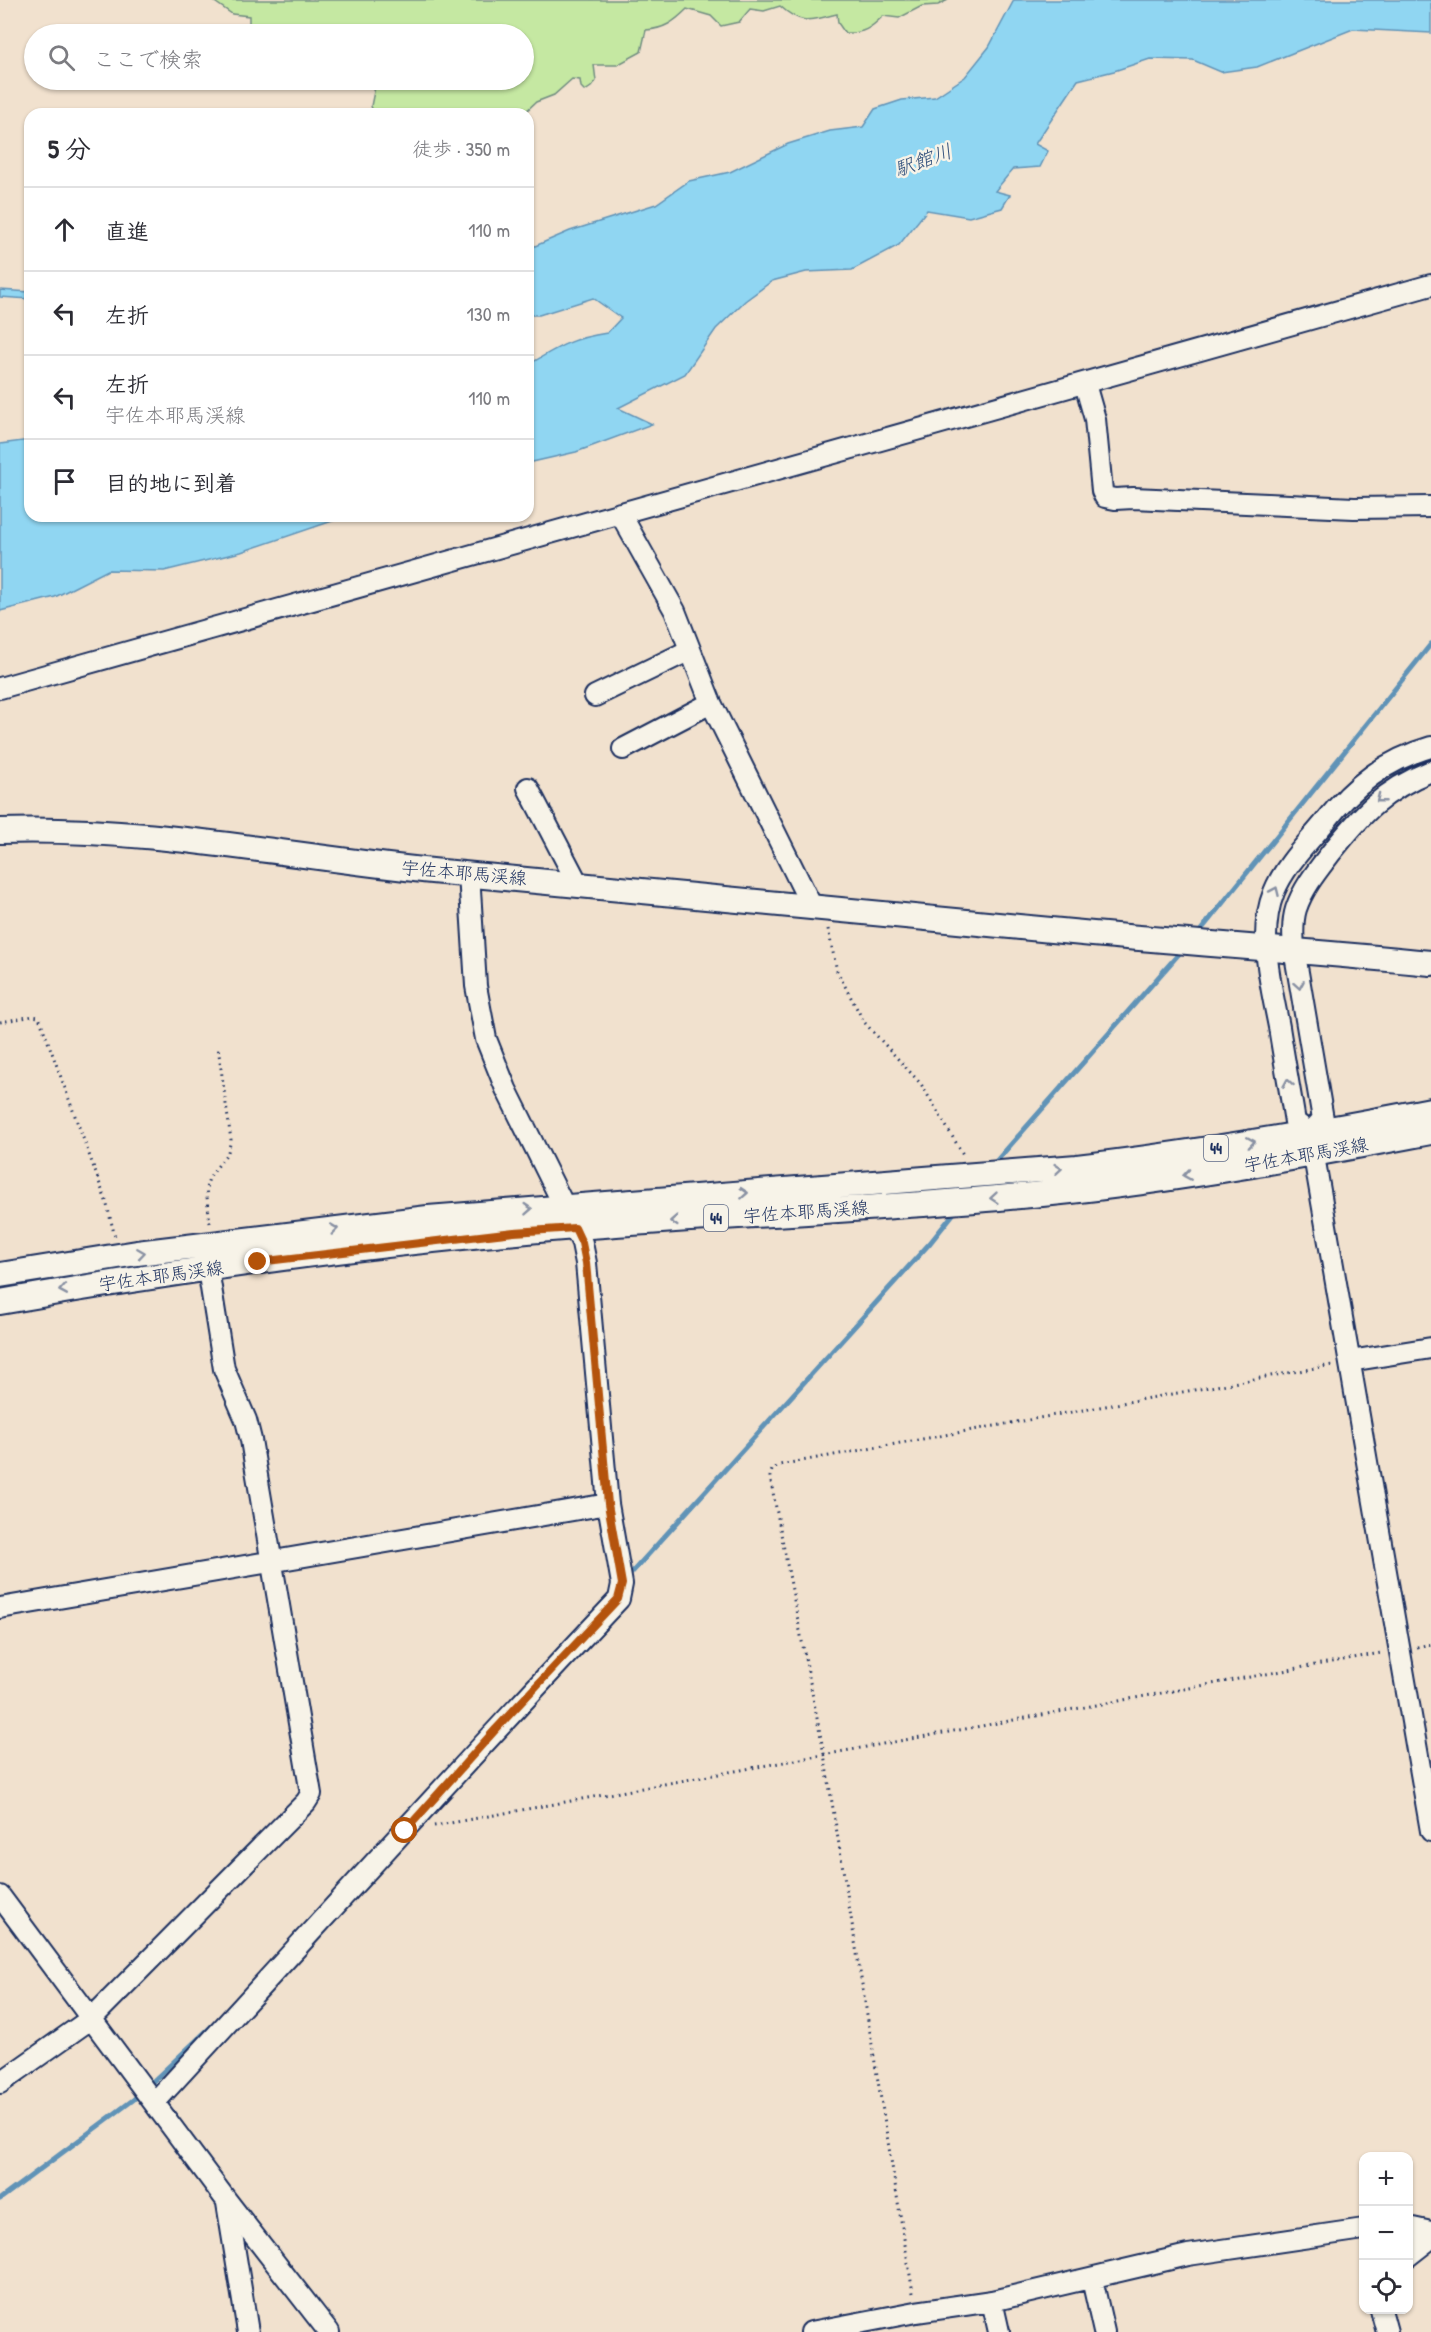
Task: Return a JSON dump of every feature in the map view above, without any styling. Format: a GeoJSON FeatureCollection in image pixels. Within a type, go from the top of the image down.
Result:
{"type":"FeatureCollection","features":[{"type":"Feature","properties":{"kind":"main road","name":"宇佐本耶馬渓線"},"geometry":{"type":"LineString","coordinates":[[0,831],[81,832],[181,839],[363,863],[469,874],[1094,934],[1431,963]]}},
{"type":"Feature","properties":{"kind":"main road","name":"宇佐本耶馬渓線"},"geometry":{"type":"LineString","coordinates":[[0,1275],[118,1256],[428,1218],[569,1217],[920,1205],[1141,1182],[1312,1144],[1431,1110]]}},
{"type":"Feature","properties":{"kind":"main road","name":"宇佐本耶馬渓線"},"geometry":{"type":"LineString","coordinates":[[0,1302],[68,1289],[208,1269],[417,1243],[569,1217],[1170,1155],[1431,1132]]}},
{"type":"Feature","properties":{"kind":"street"},"geometry":{"type":"LineString","coordinates":[[0,688],[1431,285]]}},
{"type":"Feature","properties":{"kind":"street"},"geometry":{"type":"LineString","coordinates":[[1085,384],[1095,419],[1102,491],[1105,497],[1354,508],[1431,507]]}},
{"type":"Feature","properties":{"kind":"street"},"geometry":{"type":"LineString","coordinates":[[620,513],[675,611],[711,703],[819,907]]}},
{"type":"Feature","properties":{"kind":"street"},"geometry":{"type":"LineString","coordinates":[[595,696],[690,650]]}},
{"type":"Feature","properties":{"kind":"street"},"geometry":{"type":"LineString","coordinates":[[623,749],[711,703]]}},
{"type":"Feature","properties":{"kind":"street"},"geometry":{"type":"LineString","coordinates":[[1431,747],[1406,755],[1377,771],[1360,782],[1338,805],[1293,861],[1279,883],[1268,915],[1267,948],[1270,980],[1295,1122],[1312,1144],[1431,1831]]}},
{"type":"Feature","properties":{"kind":"street"},"geometry":{"type":"LineString","coordinates":[[1312,1144],[1323,1119],[1294,950],[1294,915],[1312,878],[1354,825],[1377,801],[1397,786],[1431,771]]}},
{"type":"Feature","properties":{"kind":"street"},"geometry":{"type":"LineString","coordinates":[[528,788],[578,884]]}},
{"type":"Feature","properties":{"kind":"street"},"geometry":{"type":"LineString","coordinates":[[154,2103],[618,1599],[622,1584],[608,1504],[586,1263],[582,1243],[506,1089],[486,1039],[476,986],[469,874]]}},
{"type":"Feature","properties":{"kind":"street"},"geometry":{"type":"LineString","coordinates":[[0,2083],[92,2018],[306,1803],[310,1794],[249,1430],[228,1382],[221,1356],[208,1269]]}},
{"type":"Feature","properties":{"kind":"street"},"geometry":{"type":"LineString","coordinates":[[1350,1361],[1431,1348]]}},
{"type":"Feature","properties":{"kind":"street"},"geometry":{"type":"LineString","coordinates":[[0,1608],[608,1504]]}},
{"type":"Feature","properties":{"kind":"street"},"geometry":{"type":"LineString","coordinates":[[0,1896],[227,2201],[329,2332]]}},
{"type":"Feature","properties":{"kind":"street"},"geometry":{"type":"LineString","coordinates":[[227,2201],[248,2332]]}},
{"type":"Feature","properties":{"kind":"street"},"geometry":{"type":"LineString","coordinates":[[1413,2228],[1431,2232]]}},
{"type":"Feature","properties":{"kind":"street"},"geometry":{"type":"LineString","coordinates":[[811,2332],[892,2325],[916,2312],[992,2301],[1188,2255],[1359,2230]]}},
{"type":"Feature","properties":{"kind":"street"},"geometry":{"type":"LineString","coordinates":[[1413,2252],[1431,2238]]}},
{"type":"Feature","properties":{"kind":"street"},"geometry":{"type":"LineString","coordinates":[[1092,2279],[1104,2332]]}},
{"type":"Feature","properties":{"kind":"street"},"geometry":{"type":"LineString","coordinates":[[992,2301],[999,2332]]}},
{"type":"Feature","properties":{"kind":"street"},"geometry":{"type":"LineString","coordinates":[[1382,2314],[1387,2332]]}},
{"type":"Feature","properties":{"kind":"path"},"geometry":{"type":"LineString","coordinates":[[819,907],[837,971],[851,1000],[868,1028],[907,1069],[931,1099],[972,1176]]}},
{"type":"Feature","properties":{"kind":"path"},"geometry":{"type":"LineString","coordinates":[[0,1022],[39,1017],[106,1201],[118,1256]]}},
{"type":"Feature","properties":{"kind":"path"},"geometry":{"type":"LineString","coordinates":[[212,1244],[206,1188],[209,1178],[228,1152],[231,1140],[218,1047]]}},
{"type":"Feature","properties":{"kind":"path"},"geometry":{"type":"LineString","coordinates":[[916,2312],[824,1754],[770,1477],[772,1470],[791,1463],[1350,1361]]}},
{"type":"Feature","properties":{"kind":"path"},"geometry":{"type":"LineString","coordinates":[[405,1831],[1400,1649]]}},
{"type":"Feature","properties":{"kind":"green space"},"geometry":{"type":"Polygon","coordinates":[[[212,0],[948,0],[938,5],[922,6],[899,18],[883,16],[866,29],[851,33],[845,33],[838,23],[837,14],[807,20],[794,17],[780,6],[764,11],[750,9],[739,22],[721,26],[711,16],[687,9],[668,24],[646,30],[641,52],[617,65],[594,65],[596,81],[585,91],[581,87],[580,80],[572,79],[554,95],[536,102],[530,108],[372,108],[371,106],[374,90],[534,90],[534,24],[249,24],[249,16],[232,14],[212,0]]]}},
{"type":"Feature","properties":{"kind":"water","name":"駅館川"},"geometry":{"type":"Polygon","coordinates":[[[1014,0],[1431,0],[1431,33],[1353,29],[1257,67],[1221,72],[1193,60],[1150,59],[1078,80],[1035,144],[1048,151],[1040,167],[1013,169],[995,191],[1010,195],[1002,208],[969,217],[927,210],[899,245],[852,270],[806,272],[772,281],[745,301],[716,329],[685,374],[618,408],[652,424],[576,452],[534,462],[534,361],[566,344],[607,333],[621,318],[593,298],[534,315],[534,246],[570,231],[656,204],[689,181],[730,172],[788,144],[830,131],[863,127],[875,109],[902,100],[935,97],[965,77],[989,47],[1014,0]]]}},
{"type":"Feature","properties":{"kind":"water"},"geometry":{"type":"Polygon","coordinates":[[[0,290],[24,292],[24,299],[0,297],[0,290]]]}},
{"type":"Feature","properties":{"kind":"water"},"geometry":{"type":"Polygon","coordinates":[[[24,441],[24,522],[329,522],[241,552],[164,571],[108,570],[55,597],[0,611],[0,444],[24,441]]]}},
{"type":"Feature","properties":{"kind":"waterway"},"geometry":{"type":"LineString","coordinates":[[1197,935],[1431,644]]}},
{"type":"Feature","properties":{"kind":"waterway"},"geometry":{"type":"LineString","coordinates":[[992,1166],[1184,948]]}},
{"type":"Feature","properties":{"kind":"waterway"},"geometry":{"type":"LineString","coordinates":[[626,1579],[930,1243],[958,1208]]}},
{"type":"Feature","properties":{"kind":"waterway"},"geometry":{"type":"LineString","coordinates":[[0,2199],[133,2100],[216,2022]]}},
{"type":"Feature","properties":{"kind":"route"},"geometry":{"type":"LineString","coordinates":[[258,1262],[514,1232],[575,1228],[582,1243],[586,1263],[608,1504],[622,1584],[618,1599],[496,1729],[405,1831]]}}]}
